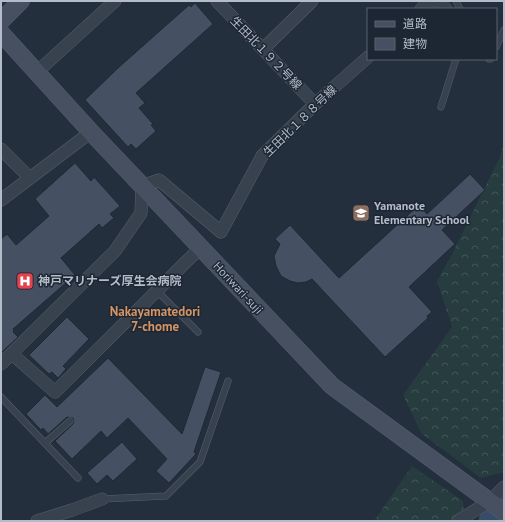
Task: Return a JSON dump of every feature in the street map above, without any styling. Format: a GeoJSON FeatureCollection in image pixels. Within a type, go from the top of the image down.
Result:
{"type":"FeatureCollection","features":[{"type":"Feature","properties":{"kind":"street"},"geometry":{"type":"LineString","coordinates":[[1,21],[21,1]]}},
{"type":"Feature","properties":{"kind":"street"},"geometry":{"type":"LineString","coordinates":[[36,72],[115,1]]}},
{"type":"Feature","properties":{"kind":"street","name":"生田北１９２号線"},"geometry":{"type":"LineString","coordinates":[[217,1],[316,104]]}},
{"type":"Feature","properties":{"kind":"street"},"geometry":{"type":"LineString","coordinates":[[263,49],[312,1]]}},
{"type":"Feature","properties":{"kind":"street"},"geometry":{"type":"LineString","coordinates":[[422,8],[430,1]]}},
{"type":"Feature","properties":{"kind":"street"},"geometry":{"type":"LineString","coordinates":[[437,1],[445,8]]}},
{"type":"Feature","properties":{"kind":"street","name":"Horiwari-suji"},"geometry":{"type":"LineString","coordinates":[[1,33],[91,132],[332,386],[504,512]]}},
{"type":"Feature","properties":{"kind":"street","name":"生田北１８８号線"},"geometry":{"type":"LineString","coordinates":[[142,186],[159,180],[221,232],[262,156],[367,58]]}},
{"type":"Feature","properties":{"kind":"street"},"geometry":{"type":"LineString","coordinates":[[1,200],[91,132]]}},
{"type":"Feature","properties":{"kind":"street"},"geometry":{"type":"LineString","coordinates":[[1,149],[30,178]]}},
{"type":"Feature","properties":{"kind":"street"},"geometry":{"type":"LineString","coordinates":[[1,364],[115,251],[141,213],[142,186]]}},
{"type":"Feature","properties":{"kind":"street"},"geometry":{"type":"LineString","coordinates":[[12,354],[55,392],[200,248]]}},
{"type":"Feature","properties":{"kind":"street"},"geometry":{"type":"LineString","coordinates":[[458,521],[490,501],[504,487]]}},
{"type":"Feature","properties":{"kind":"street"},"geometry":{"type":"LineString","coordinates":[[37,521],[73,516],[102,499]]}},
{"type":"Feature","properties":{"kind":"lane"},"geometry":{"type":"LineString","coordinates":[[497,45],[504,30]]}},
{"type":"Feature","properties":{"kind":"lane"},"geometry":{"type":"LineString","coordinates":[[441,107],[456,60]]}},
{"type":"Feature","properties":{"kind":"lane"},"geometry":{"type":"LineString","coordinates":[[157,291],[198,332]]}},
{"type":"Feature","properties":{"kind":"lane"},"geometry":{"type":"LineString","coordinates":[[102,499],[166,496],[200,462],[228,381]]}},
{"type":"Feature","properties":{"kind":"lane"},"geometry":{"type":"LineString","coordinates":[[1,397],[78,478]]}},
{"type":"Feature","properties":{"kind":"lane"},"geometry":{"type":"LineString","coordinates":[[45,443],[70,421]]}},
{"type":"Feature","properties":{"kind":"green space"},"geometry":{"type":"Polygon","coordinates":[[[504,143],[504,472],[481,478],[421,433],[403,395],[452,327],[437,281],[500,157],[504,143]]]}},
{"type":"Feature","properties":{"kind":"green space"},"geometry":{"type":"Polygon","coordinates":[[[412,466],[463,501],[465,521],[374,521],[412,466]]]}},
{"type":"Feature","properties":{"kind":"building"},"geometry":{"type":"Polygon","coordinates":[[[195,3],[213,24],[136,93],[145,103],[139,108],[153,124],[151,125],[156,131],[136,149],[131,144],[128,147],[85,100],[118,68],[189,5],[191,7],[195,3]]]}},
{"type":"Feature","properties":{"kind":"building"},"geometry":{"type":"Polygon","coordinates":[[[75,163],[91,181],[94,177],[120,206],[110,214],[114,218],[102,228],[99,224],[61,258],[75,275],[13,329],[13,332],[18,337],[1,353],[1,239],[7,234],[16,245],[49,216],[35,199],[75,163]]]}},
{"type":"Feature","properties":{"kind":"building"},"geometry":{"type":"Polygon","coordinates":[[[470,174],[485,190],[442,230],[455,244],[409,287],[432,312],[427,316],[428,318],[385,357],[312,279],[306,282],[298,283],[281,276],[276,266],[274,256],[280,244],[275,239],[290,225],[339,278],[419,205],[427,214],[470,174]]]}},
{"type":"Feature","properties":{"kind":"building"},"geometry":{"type":"Polygon","coordinates":[[[67,317],[89,339],[63,366],[66,369],[58,378],[52,372],[49,374],[29,355],[67,317]]]}},
{"type":"Feature","properties":{"kind":"building"},"geometry":{"type":"Polygon","coordinates":[[[108,358],[182,434],[205,367],[221,372],[194,452],[196,454],[169,483],[156,471],[167,459],[128,418],[107,438],[101,431],[72,459],[55,441],[73,424],[73,418],[67,417],[48,434],[43,428],[41,430],[26,414],[45,395],[57,407],[108,358]]]}},
{"type":"Feature","properties":{"kind":"building"},"geometry":{"type":"Polygon","coordinates":[[[122,442],[137,459],[113,481],[107,475],[97,484],[87,473],[122,442]]]}},
{"type":"Feature","properties":{"kind":"waterway"},"geometry":{"type":"LineString","coordinates":[[491,521],[504,511]]}},
{"type":"Feature","properties":{"kind":"place","name":"Yamanote Elementary School"},"geometry":{"type":"Point","coordinates":[361,213]}},
{"type":"Feature","properties":{"kind":"place","name":"神戸マリナーズ厚生会病院"},"geometry":{"type":"Point","coordinates":[25,281]}},
{"type":"Feature","properties":{"kind":"district","name":"Nakayamatedori 7-chome"},"geometry":{"type":"Point","coordinates":[155,318]}}]}
